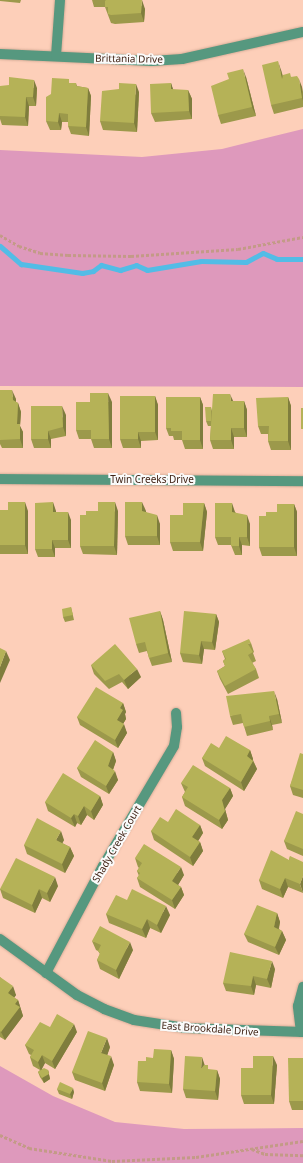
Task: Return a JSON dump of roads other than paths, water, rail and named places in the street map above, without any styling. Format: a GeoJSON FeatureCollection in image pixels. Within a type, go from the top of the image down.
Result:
{"type":"FeatureCollection","features":[{"type":"Feature","properties":{"kind":"street"},"geometry":{"type":"LineString","coordinates":[[56,56],[60,0]]}},
{"type":"Feature","properties":{"kind":"street","name":"Brittania Drive"},"geometry":{"type":"LineString","coordinates":[[0,54],[152,61],[182,58],[303,32]]}},
{"type":"Feature","properties":{"kind":"street","name":"Twin Creeks Drive"},"geometry":{"type":"LineString","coordinates":[[0,479],[303,481]]}},
{"type":"Feature","properties":{"kind":"street","name":"Shady Creek Court"},"geometry":{"type":"LineString","coordinates":[[46,972],[103,866],[174,746],[177,727],[176,713]]}},
{"type":"Feature","properties":{"kind":"street","name":"East Brookdale Drive"},"geometry":{"type":"LineString","coordinates":[[0,938],[77,995],[104,1009],[157,1026],[266,1032],[302,1032]]}},
{"type":"Feature","properties":{"kind":"street"},"geometry":{"type":"LineString","coordinates":[[302,1032],[298,1006],[303,987]]}},
{"type":"Feature","properties":{"kind":"waterway"},"geometry":{"type":"LineString","coordinates":[[0,246],[21,264],[82,273],[93,271],[101,265],[120,270],[136,265],[147,270],[201,261],[246,262],[263,253],[277,259],[303,259]]}}]}
